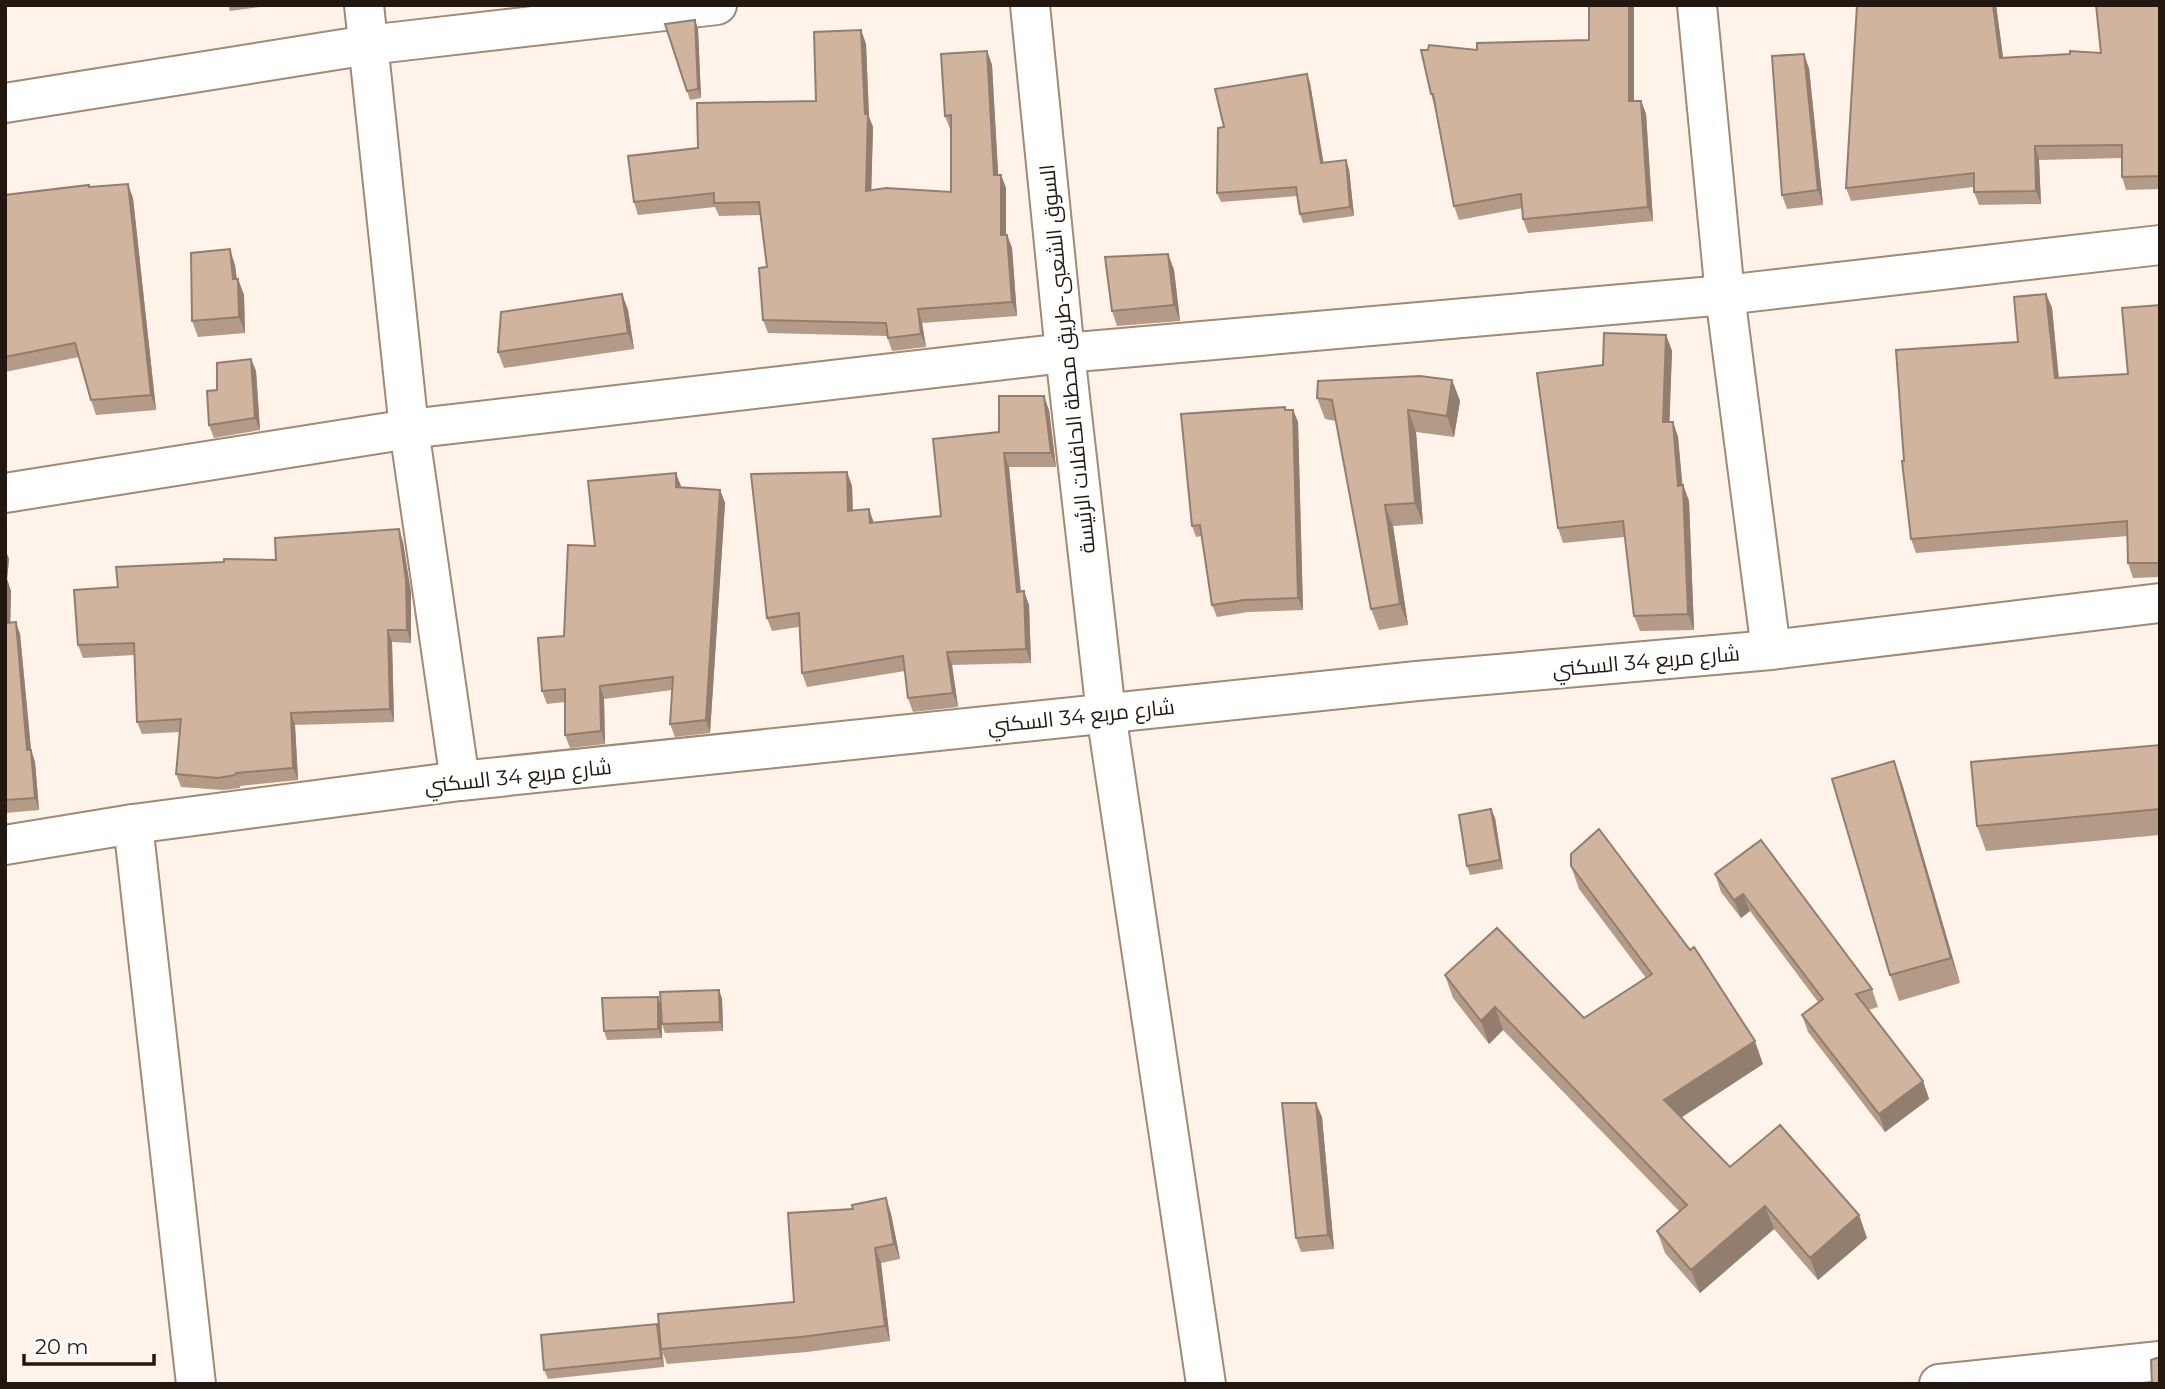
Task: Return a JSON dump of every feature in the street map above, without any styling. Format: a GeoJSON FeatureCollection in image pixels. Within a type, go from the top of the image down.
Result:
{"type":"FeatureCollection","features":[{"type":"Feature","properties":{"kind":"street"},"geometry":{"type":"LineString","coordinates":[[364,5],[409,429],[460,781]]}},
{"type":"Feature","properties":{"kind":"street"},"geometry":{"type":"LineString","coordinates":[[5,103],[368,45],[717,5]]}},
{"type":"Feature","properties":{"kind":"street","name":"السوق الشعبى-طريق محطة الحافلات الرئيسة"},"geometry":{"type":"LineString","coordinates":[[1030,5],[1065,353],[1106,713],[1206,1384]]}},
{"type":"Feature","properties":{"kind":"street"},"geometry":{"type":"LineString","coordinates":[[1697,5],[1725,295],[1771,650]]}},
{"type":"Feature","properties":{"kind":"street"},"geometry":{"type":"LineString","coordinates":[[5,493],[409,429],[1065,353],[1725,295],[2160,246]]}},
{"type":"Feature","properties":{"kind":"street","name":"شارع مربع 34 السكني"},"geometry":{"type":"LineString","coordinates":[[5,845],[133,824],[460,781],[1417,681],[1771,650],[2160,603]]}},
{"type":"Feature","properties":{"kind":"street"},"geometry":{"type":"LineString","coordinates":[[133,824],[196,1384]]}},
{"type":"Feature","properties":{"kind":"street"},"geometry":{"type":"LineString","coordinates":[[1940,1384],[2147,1369]]}},
{"type":"Feature","properties":{"kind":"building"},"geometry":{"type":"Polygon","coordinates":[[[1589,5],[1629,5],[1629,101],[1641,101],[1648,207],[1523,219],[1521,194],[1454,206],[1433,94],[1421,50],[1428,50],[1429,45],[1477,50],[1477,43],[1589,40],[1589,5]]]}},
{"type":"Feature","properties":{"kind":"building"},"geometry":{"type":"Polygon","coordinates":[[[1857,5],[1993,5],[2000,58],[2070,54],[2070,51],[2101,53],[2096,5],[2160,5],[2160,176],[2122,177],[2122,145],[2035,146],[2036,191],[1974,192],[1974,173],[1846,188],[1857,5]]]}},
{"type":"Feature","properties":{"kind":"building"},"geometry":{"type":"Polygon","coordinates":[[[695,20],[698,89],[687,91],[665,24],[695,20]]]}},
{"type":"Feature","properties":{"kind":"building"},"geometry":{"type":"Polygon","coordinates":[[[861,30],[865,114],[868,114],[866,191],[886,188],[951,192],[951,115],[945,116],[941,54],[987,51],[994,175],[1001,175],[1001,235],[1007,235],[1012,302],[918,309],[921,334],[888,338],[886,323],[763,320],[759,268],[767,267],[759,202],[714,203],[714,193],[634,202],[628,156],[698,148],[697,103],[816,101],[814,32],[861,30]]]}},
{"type":"Feature","properties":{"kind":"building"},"geometry":{"type":"Polygon","coordinates":[[[1804,54],[1818,190],[1782,195],[1772,56],[1804,54]]]}},
{"type":"Feature","properties":{"kind":"building"},"geometry":{"type":"Polygon","coordinates":[[[1307,74],[1321,163],[1346,160],[1350,207],[1300,214],[1296,187],[1217,193],[1218,128],[1224,127],[1215,89],[1307,74]]]}},
{"type":"Feature","properties":{"kind":"building"},"geometry":{"type":"Polygon","coordinates":[[[128,184],[151,395],[91,400],[75,343],[5,357],[5,195],[89,185],[128,184]]]}},
{"type":"Feature","properties":{"kind":"building"},"geometry":{"type":"Polygon","coordinates":[[[230,249],[233,279],[238,279],[239,317],[192,321],[191,253],[230,249]]]}},
{"type":"Feature","properties":{"kind":"building"},"geometry":{"type":"Polygon","coordinates":[[[1168,254],[1174,305],[1112,311],[1105,257],[1168,254]]]}},
{"type":"Feature","properties":{"kind":"building"},"geometry":{"type":"Polygon","coordinates":[[[622,294],[628,333],[498,352],[501,312],[622,294]]]}},
{"type":"Feature","properties":{"kind":"building"},"geometry":{"type":"Polygon","coordinates":[[[2046,294],[2055,378],[2128,374],[2122,308],[2160,305],[2160,563],[2128,563],[2127,521],[1911,539],[1902,461],[1896,350],[2018,342],[2014,297],[2046,294]]]}},
{"type":"Feature","properties":{"kind":"building"},"geometry":{"type":"Polygon","coordinates":[[[1604,333],[1666,335],[1663,422],[1673,422],[1678,486],[1683,485],[1688,614],[1634,616],[1623,521],[1558,528],[1537,373],[1603,365],[1604,333]]]}},
{"type":"Feature","properties":{"kind":"building"},"geometry":{"type":"Polygon","coordinates":[[[251,359],[255,418],[209,425],[207,391],[217,390],[217,363],[251,359]]]}},
{"type":"Feature","properties":{"kind":"building"},"geometry":{"type":"Polygon","coordinates":[[[1420,376],[1452,380],[1447,416],[1408,410],[1415,503],[1385,505],[1400,604],[1371,609],[1332,400],[1317,398],[1318,381],[1420,376]]]}},
{"type":"Feature","properties":{"kind":"building"},"geometry":{"type":"Polygon","coordinates":[[[999,396],[1044,396],[1051,453],[1004,453],[1017,592],[1024,591],[1026,649],[947,652],[953,693],[908,698],[903,656],[802,673],[799,613],[767,618],[751,474],[847,472],[848,511],[869,509],[870,523],[941,516],[933,439],[999,432],[999,396]]]}},
{"type":"Feature","properties":{"kind":"building"},"geometry":{"type":"Polygon","coordinates":[[[1285,407],[1285,410],[1293,410],[1298,598],[1244,600],[1212,605],[1200,525],[1192,526],[1181,414],[1285,407]]]}},
{"type":"Feature","properties":{"kind":"building"},"geometry":{"type":"Polygon","coordinates":[[[676,473],[676,487],[720,490],[706,720],[670,724],[673,677],[600,686],[601,731],[565,735],[565,689],[542,691],[538,638],[564,636],[568,545],[595,546],[588,481],[676,473]]]}},
{"type":"Feature","properties":{"kind":"building"},"geometry":{"type":"Polygon","coordinates":[[[399,529],[406,580],[407,630],[388,630],[390,709],[291,713],[293,768],[236,773],[218,778],[176,774],[181,719],[137,722],[134,643],[78,645],[74,590],[118,587],[116,567],[224,562],[224,559],[276,560],[275,538],[399,529]]]}},
{"type":"Feature","properties":{"kind":"building"},"geometry":{"type":"Polygon","coordinates":[[[16,622],[27,750],[31,750],[35,798],[5,800],[5,623],[16,622]]]}},
{"type":"Feature","properties":{"kind":"building"},"geometry":{"type":"Polygon","coordinates":[[[2160,745],[2160,809],[1977,826],[1971,762],[2160,745]]]}},
{"type":"Feature","properties":{"kind":"building"},"geometry":{"type":"Polygon","coordinates":[[[1894,761],[1951,958],[1890,975],[1832,779],[1894,761]]]}},
{"type":"Feature","properties":{"kind":"building"},"geometry":{"type":"Polygon","coordinates":[[[1491,809],[1500,860],[1467,866],[1459,815],[1491,809]]]}},
{"type":"Feature","properties":{"kind":"building"},"geometry":{"type":"Polygon","coordinates":[[[1599,829],[1690,950],[1694,947],[1755,1041],[1664,1100],[1730,1167],[1780,1125],[1859,1215],[1810,1258],[1765,1206],[1691,1270],[1657,1231],[1687,1205],[1495,1007],[1481,1021],[1445,975],[1497,928],[1584,1018],[1652,974],[1571,866],[1571,854],[1599,829]]]}},
{"type":"Feature","properties":{"kind":"building"},"geometry":{"type":"Polygon","coordinates":[[[1761,840],[1872,989],[1856,994],[1923,1081],[1879,1114],[1802,1015],[1823,999],[1743,894],[1734,900],[1715,874],[1761,840]]]}},
{"type":"Feature","properties":{"kind":"building"},"geometry":{"type":"Polygon","coordinates":[[[719,990],[720,1022],[662,1024],[660,992],[719,990]]]}},
{"type":"Feature","properties":{"kind":"building"},"geometry":{"type":"Polygon","coordinates":[[[658,997],[658,1029],[604,1031],[602,998],[658,997]]]}},
{"type":"Feature","properties":{"kind":"building"},"geometry":{"type":"Polygon","coordinates":[[[1282,1103],[1316,1103],[1328,1235],[1296,1238],[1282,1103]]]}},
{"type":"Feature","properties":{"kind":"building"},"geometry":{"type":"Polygon","coordinates":[[[886,1198],[894,1244],[875,1248],[885,1326],[801,1337],[661,1349],[658,1314],[794,1302],[788,1213],[853,1209],[852,1205],[886,1198]]]}},
{"type":"Feature","properties":{"kind":"building"},"geometry":{"type":"Polygon","coordinates":[[[657,1324],[661,1358],[544,1370],[541,1335],[657,1324]]]}},
{"type":"Feature","properties":{"kind":"building"},"geometry":{"type":"Polygon","coordinates":[[[2160,1357],[2160,1384],[2152,1384],[2151,1360],[2160,1357]]]}}]}
